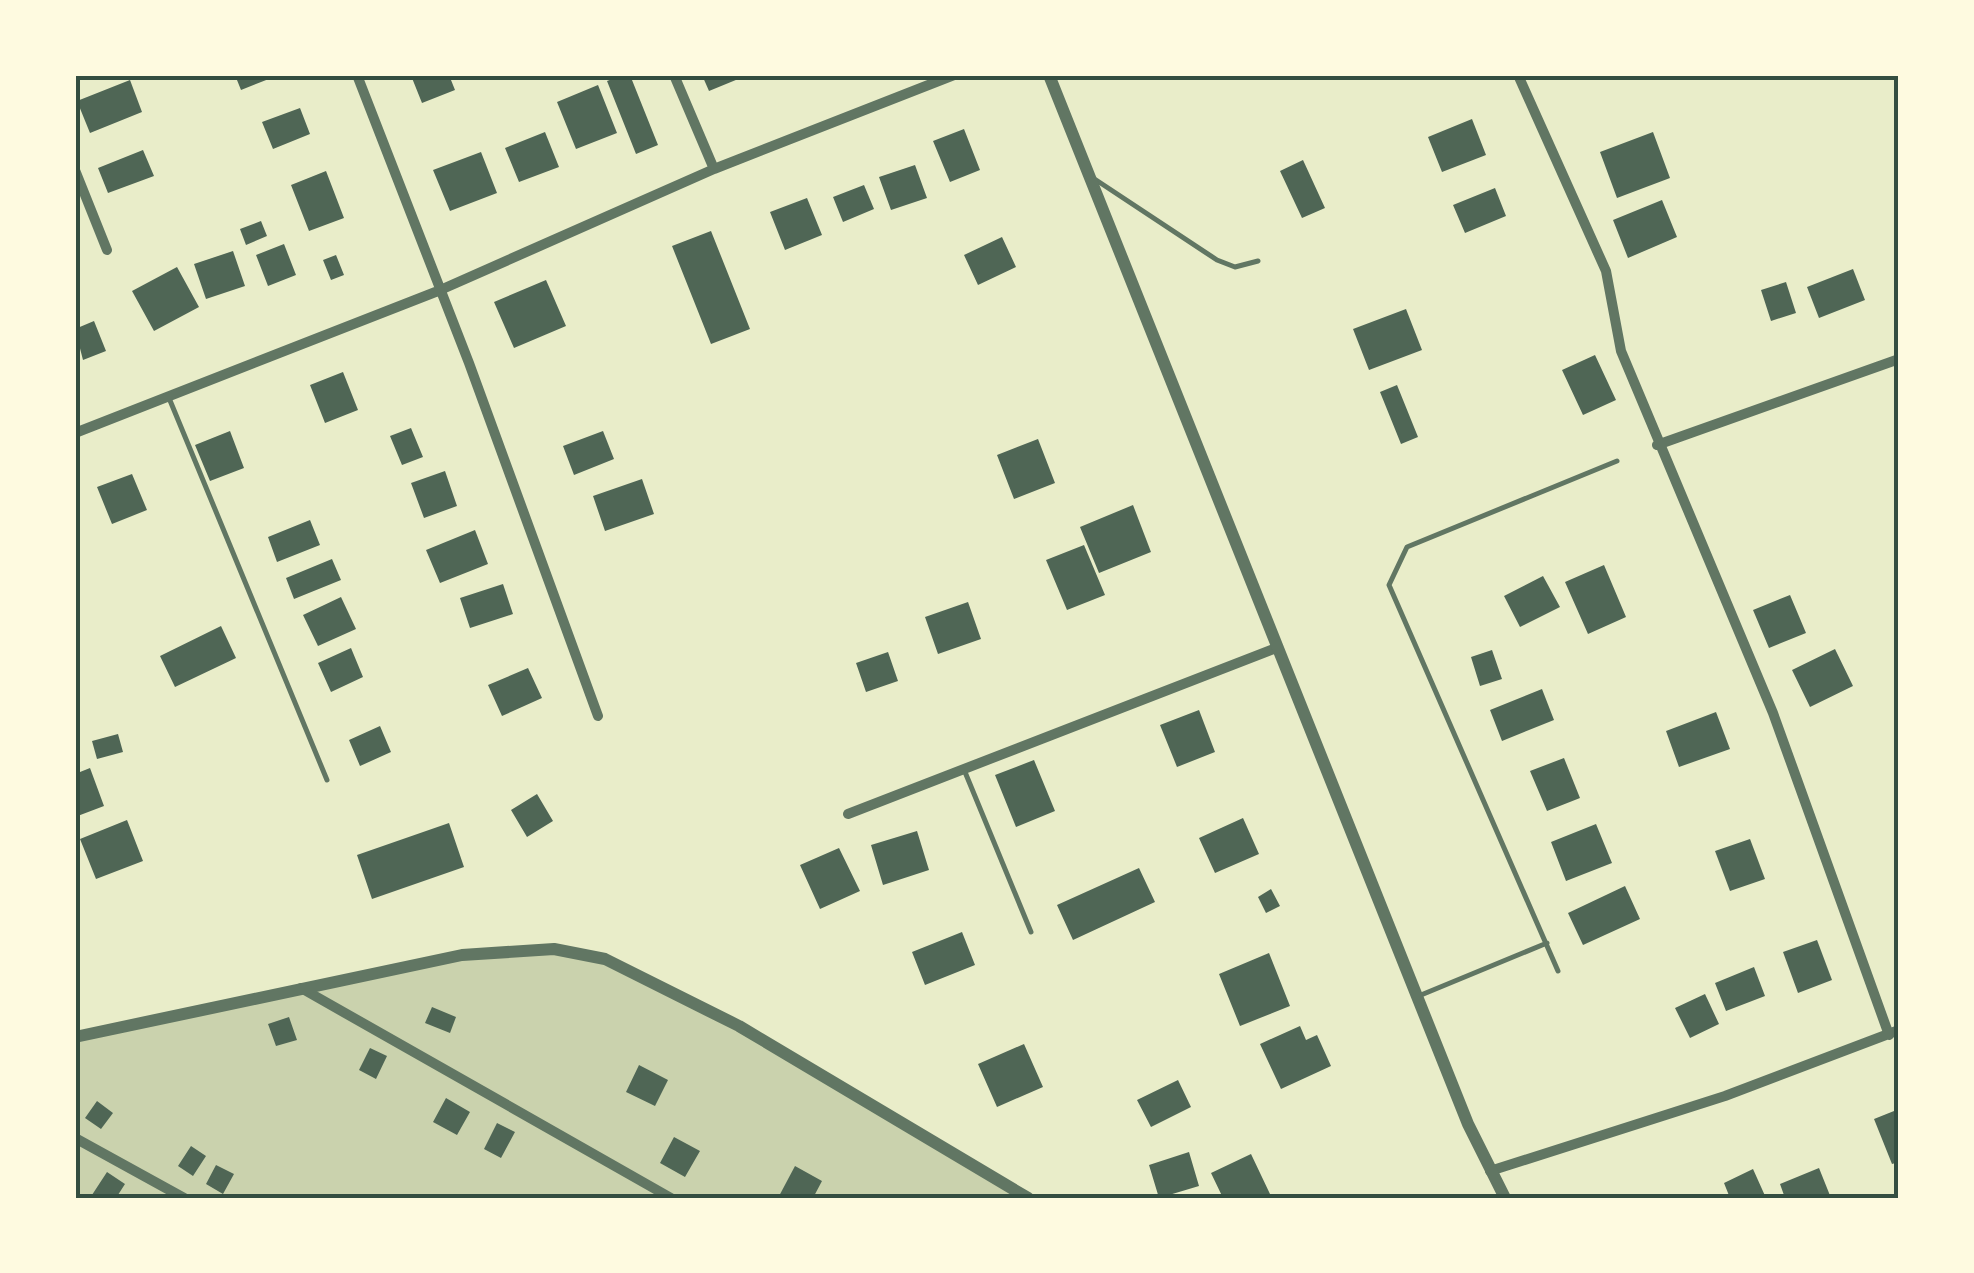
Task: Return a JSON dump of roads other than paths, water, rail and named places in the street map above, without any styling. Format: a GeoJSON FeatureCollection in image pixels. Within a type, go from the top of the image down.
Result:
{"type":"FeatureCollection","features":[{"type":"Feature","properties":{"kind":"street"},"geometry":{"type":"LineString","coordinates":[[357,75],[470,364],[598,716]]}},
{"type":"Feature","properties":{"kind":"street"},"geometry":{"type":"LineString","coordinates":[[674,75],[714,168]]}},
{"type":"Feature","properties":{"kind":"street"},"geometry":{"type":"LineString","coordinates":[[75,433],[438,290],[714,168],[954,75]]}},
{"type":"Feature","properties":{"kind":"street"},"geometry":{"type":"LineString","coordinates":[[1049,75],[1417,997],[1505,1198]]}},
{"type":"Feature","properties":{"kind":"street"},"geometry":{"type":"LineString","coordinates":[[1490,1171],[1724,1096],[1894,1032],[1773,713],[1657,445],[1621,351],[1606,271],[1518,75]]}},
{"type":"Feature","properties":{"kind":"street"},"geometry":{"type":"LineString","coordinates":[[75,170],[107,250]]}},
{"type":"Feature","properties":{"kind":"street"},"geometry":{"type":"LineString","coordinates":[[1657,445],[1899,359]]}},
{"type":"Feature","properties":{"kind":"street"},"geometry":{"type":"LineString","coordinates":[[848,814],[1276,648]]}},
{"type":"Feature","properties":{"kind":"street"},"geometry":{"type":"LineString","coordinates":[[75,1037],[462,955],[512,949],[582,952],[654,980],[739,1026],[1028,1198]]}},
{"type":"Feature","properties":{"kind":"street"},"geometry":{"type":"LineString","coordinates":[[300,988],[670,1198]]}},
{"type":"Feature","properties":{"kind":"street"},"geometry":{"type":"LineString","coordinates":[[75,1138],[184,1198]]}},
{"type":"Feature","properties":{"kind":"lane"},"geometry":{"type":"LineString","coordinates":[[1089,175],[1217,260],[1235,267],[1258,261]]}},
{"type":"Feature","properties":{"kind":"lane"},"geometry":{"type":"LineString","coordinates":[[169,398],[327,780]]}},
{"type":"Feature","properties":{"kind":"lane"},"geometry":{"type":"LineString","coordinates":[[1558,971],[1388,584],[1407,547],[1617,461]]}},
{"type":"Feature","properties":{"kind":"lane"},"geometry":{"type":"LineString","coordinates":[[964,769],[1030,932]]}},
{"type":"Feature","properties":{"kind":"lane"},"geometry":{"type":"LineString","coordinates":[[1417,997],[1547,943]]}}]}
